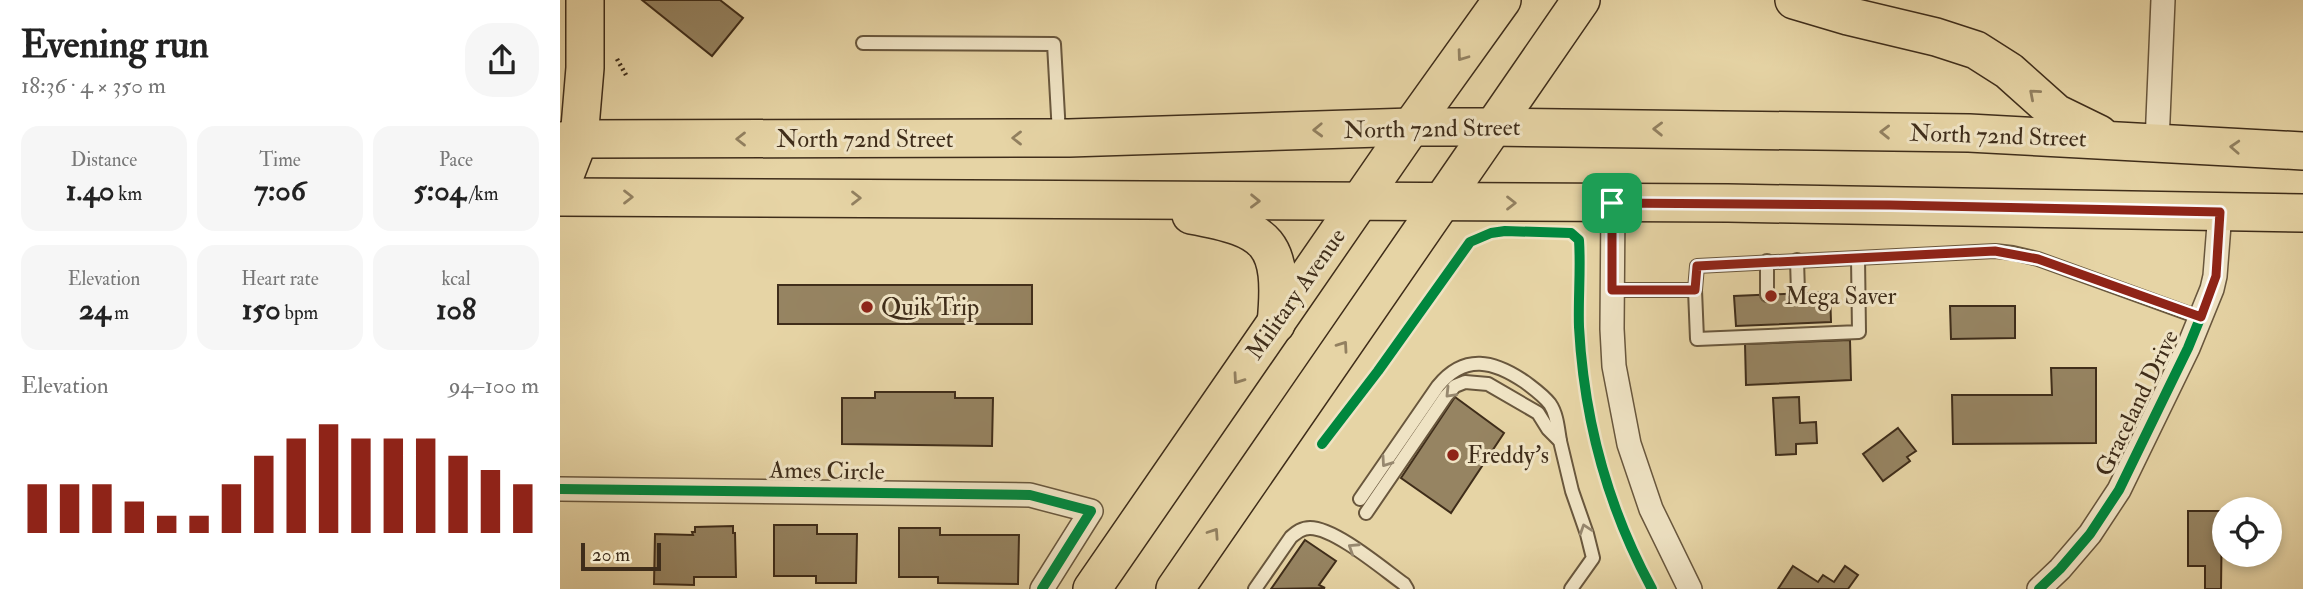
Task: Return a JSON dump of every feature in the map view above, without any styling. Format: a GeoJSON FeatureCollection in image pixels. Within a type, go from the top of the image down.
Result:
{"type":"FeatureCollection","features":[{"type":"Feature","properties":{"kind":"main road"},"geometry":{"type":"LineString","coordinates":[[560,188],[584,68],[584,0]]}},
{"type":"Feature","properties":{"kind":"main road","name":"Military Avenue"},"geometry":{"type":"LineString","coordinates":[[1091,589],[1502,0]]}},
{"type":"Feature","properties":{"kind":"main road"},"geometry":{"type":"LineString","coordinates":[[1175,589],[1581,0]]}},
{"type":"Feature","properties":{"kind":"main road"},"geometry":{"type":"LineString","coordinates":[[1794,0],[1976,50],[2009,71],[2056,113],[2113,141]]}},
{"type":"Feature","properties":{"kind":"main road","name":"North 72nd Street"},"geometry":{"type":"LineString","coordinates":[[570,140],[1059,138],[1491,127],[1969,133],[2303,150]]}},
{"type":"Feature","properties":{"kind":"main road"},"geometry":{"type":"LineString","coordinates":[[560,197],[1890,205],[2303,213]]}},
{"type":"Feature","properties":{"kind":"main road"},"geometry":{"type":"LineString","coordinates":[[1104,199],[1229,222],[1262,238],[1277,271],[1279,292],[1276,324]]}},
{"type":"Feature","properties":{"kind":"street"},"geometry":{"type":"LineString","coordinates":[[2157,143],[2163,0]]}},
{"type":"Feature","properties":{"kind":"street"},"geometry":{"type":"LineString","coordinates":[[1612,203],[1614,366],[1629,444],[1651,509],[1690,589]]}},
{"type":"Feature","properties":{"kind":"street","name":"Graceland Drive"},"geometry":{"type":"LineString","coordinates":[[2039,589],[2090,534],[2119,490],[2188,348],[2216,276],[2220,212]]}},
{"type":"Feature","properties":{"kind":"street","name":"Ames Circle"},"geometry":{"type":"LineString","coordinates":[[560,489],[1030,495],[1091,510],[1042,589]]}},
{"type":"Feature","properties":{"kind":"lane"},"geometry":{"type":"LineString","coordinates":[[863,43],[1054,44],[1059,138]]}},
{"type":"Feature","properties":{"kind":"lane"},"geometry":{"type":"LineString","coordinates":[[1858,258],[1859,332],[1768,330],[1697,338],[1697,266],[1995,251],[2038,259],[2201,317]]}},
{"type":"Feature","properties":{"kind":"lane"},"geometry":{"type":"LineString","coordinates":[[1797,260],[1798,293]]}},
{"type":"Feature","properties":{"kind":"lane"},"geometry":{"type":"LineString","coordinates":[[1767,261],[1767,295]]}},
{"type":"Feature","properties":{"kind":"lane"},"geometry":{"type":"LineString","coordinates":[[1612,290],[1695,290]]}},
{"type":"Feature","properties":{"kind":"lane"},"geometry":{"type":"LineString","coordinates":[[1360,499],[1449,373],[1463,366],[1483,364],[1505,368],[1539,392],[1551,405],[1572,491],[1593,558],[1571,589]]}},
{"type":"Feature","properties":{"kind":"lane"},"geometry":{"type":"LineString","coordinates":[[1366,513],[1446,396],[1455,386],[1465,382],[1488,384],[1518,400],[1538,413],[1560,441]]}},
{"type":"Feature","properties":{"kind":"lane"},"geometry":{"type":"LineString","coordinates":[[1255,589],[1291,537],[1307,527],[1320,529],[1351,546],[1404,584],[1407,589]]}},
{"type":"Feature","properties":{"kind":"building"},"geometry":{"type":"Polygon","coordinates":[[[642,0],[720,0],[743,18],[712,56],[642,0]]]}},
{"type":"Feature","properties":{"kind":"building"},"geometry":{"type":"Polygon","coordinates":[[[778,285],[1032,285],[1032,324],[778,324],[778,285]]]}},
{"type":"Feature","properties":{"kind":"building"},"geometry":{"type":"Polygon","coordinates":[[[1830,292],[1831,322],[1736,326],[1734,296],[1830,292]]]}},
{"type":"Feature","properties":{"kind":"building"},"geometry":{"type":"Polygon","coordinates":[[[1950,306],[2015,306],[2015,338],[1951,339],[1950,306]]]}},
{"type":"Feature","properties":{"kind":"building"},"geometry":{"type":"Polygon","coordinates":[[[1850,340],[1851,380],[1746,385],[1745,344],[1850,340]]]}},
{"type":"Feature","properties":{"kind":"building"},"geometry":{"type":"Polygon","coordinates":[[[2051,368],[2096,368],[2096,443],[1953,444],[1952,395],[2052,395],[2051,368]]]}},
{"type":"Feature","properties":{"kind":"building"},"geometry":{"type":"Polygon","coordinates":[[[875,392],[955,392],[955,398],[993,398],[992,446],[842,444],[842,398],[875,398],[875,392]]]}},
{"type":"Feature","properties":{"kind":"building","name":"Freddy's"},"geometry":{"type":"Polygon","coordinates":[[[1455,397],[1504,433],[1451,513],[1401,478],[1455,397]]]}},
{"type":"Feature","properties":{"kind":"building"},"geometry":{"type":"Polygon","coordinates":[[[1799,397],[1800,423],[1816,422],[1817,443],[1796,444],[1796,454],[1776,455],[1773,398],[1799,397]]]}},
{"type":"Feature","properties":{"kind":"building"},"geometry":{"type":"Polygon","coordinates":[[[1898,428],[1916,451],[1907,457],[1910,461],[1883,481],[1863,454],[1898,428]]]}},
{"type":"Feature","properties":{"kind":"building"},"geometry":{"type":"Polygon","coordinates":[[[2188,511],[2212,511],[2212,567],[2221,567],[2221,589],[2205,589],[2205,566],[2188,566],[2188,511]]]}},
{"type":"Feature","properties":{"kind":"building"},"geometry":{"type":"Polygon","coordinates":[[[774,525],[817,525],[817,534],[857,534],[856,583],[816,583],[816,576],[774,576],[774,525]]]}},
{"type":"Feature","properties":{"kind":"building"},"geometry":{"type":"Polygon","coordinates":[[[733,526],[736,577],[694,577],[694,585],[654,584],[655,534],[693,535],[695,527],[733,526]]]}},
{"type":"Feature","properties":{"kind":"building"},"geometry":{"type":"Polygon","coordinates":[[[899,528],[940,528],[940,535],[1019,535],[1018,584],[938,583],[938,577],[899,577],[899,528]]]}},
{"type":"Feature","properties":{"kind":"building"},"geometry":{"type":"Polygon","coordinates":[[[1305,540],[1336,561],[1319,585],[1325,588],[1271,589],[1305,540]]]}},
{"type":"Feature","properties":{"kind":"building"},"geometry":{"type":"Polygon","coordinates":[[[1793,566],[1818,582],[1823,575],[1834,582],[1845,566],[1858,575],[1848,589],[1778,589],[1793,566]]]}},
{"type":"Feature","properties":{"kind":"cycle path"},"geometry":{"type":"LineString","coordinates":[[2039,589],[2090,534],[2119,490],[2188,348],[2212,289],[2220,212]]}},
{"type":"Feature","properties":{"kind":"cycle path"},"geometry":{"type":"LineString","coordinates":[[1322,444],[1470,242],[1491,233],[1505,231],[1571,233],[1579,240],[1579,327],[1586,395],[1593,429],[1611,495],[1636,558],[1652,589]]}},
{"type":"Feature","properties":{"kind":"cycle path"},"geometry":{"type":"LineString","coordinates":[[560,489],[1030,495],[1091,511],[1042,589]]}},
{"type":"Feature","properties":{"kind":"place","name":"Mega Saver"},"geometry":{"type":"Point","coordinates":[1771,296]}},
{"type":"Feature","properties":{"kind":"place","name":"Quik Trip"},"geometry":{"type":"Point","coordinates":[867,307]}},
{"type":"Feature","properties":{"kind":"place","name":"Freddy's"},"geometry":{"type":"Point","coordinates":[1453,455]}},
{"type":"Feature","properties":{"kind":"route"},"geometry":{"type":"LineString","coordinates":[[1612,203],[1890,205],[2220,212],[2216,276],[2201,317],[2038,259],[1995,251],[1697,266],[1695,290],[1612,290],[1612,203]]}}]}
